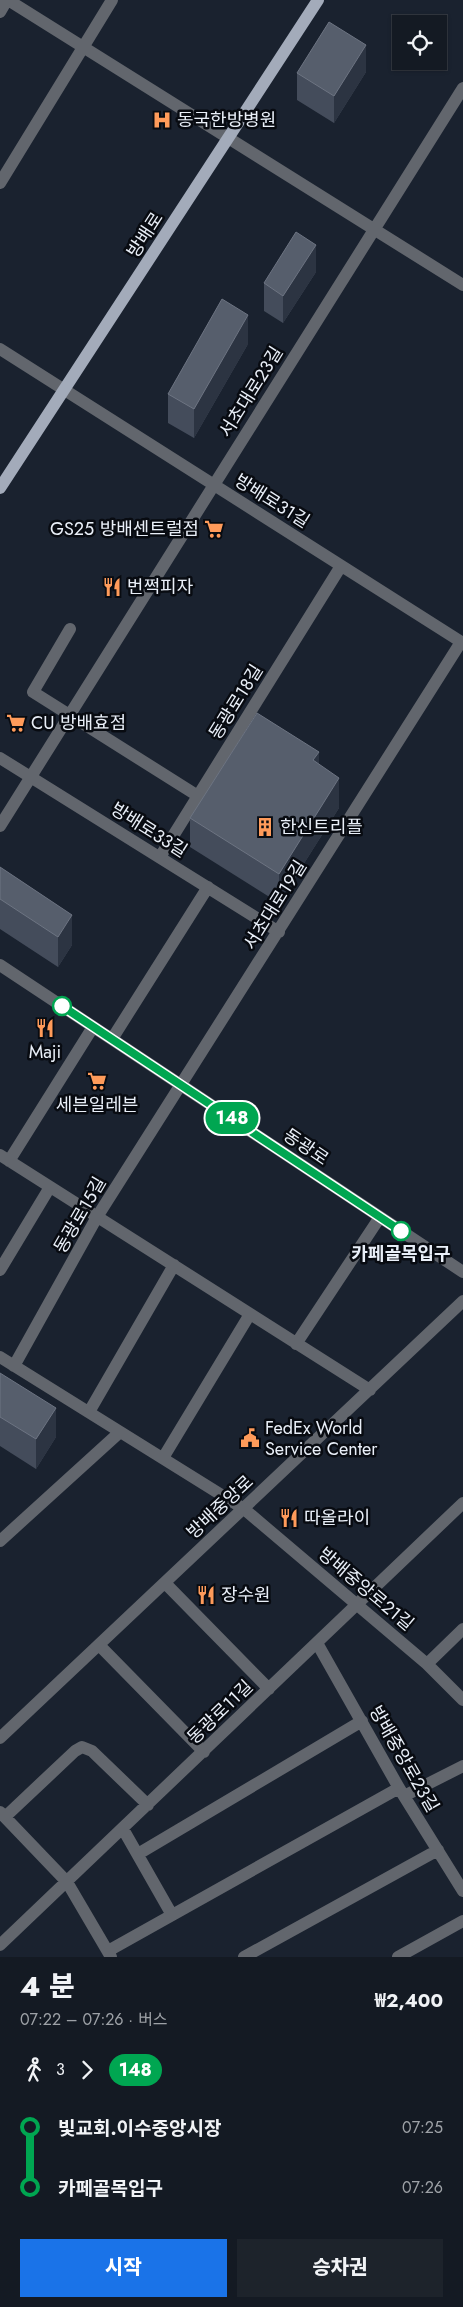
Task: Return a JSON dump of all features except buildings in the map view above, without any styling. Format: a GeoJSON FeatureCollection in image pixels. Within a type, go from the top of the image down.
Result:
{"type":"FeatureCollection","features":[{"type":"Feature","properties":{"kind":"main road","name":"방배로"},"geometry":{"type":"LineString","coordinates":[[0,488],[318,0]]}},
{"type":"Feature","properties":{"kind":"street"},"geometry":{"type":"LineString","coordinates":[[0,12],[8,0],[228,140],[463,285]]}},
{"type":"Feature","properties":{"kind":"street"},"geometry":{"type":"LineString","coordinates":[[2,175],[112,0]]}},
{"type":"Feature","properties":{"kind":"street","name":"서초대로23길"},"geometry":{"type":"LineString","coordinates":[[0,826],[463,88]]}},
{"type":"Feature","properties":{"kind":"street","name":"방배로31길"},"geometry":{"type":"LineString","coordinates":[[0,349],[462,642]]}},
{"type":"Feature","properties":{"kind":"street","name":"동광로18길"},"geometry":{"type":"LineString","coordinates":[[160,857],[341,566]]}},
{"type":"Feature","properties":{"kind":"street"},"geometry":{"type":"LineString","coordinates":[[70,629],[33,692],[198,796]]}},
{"type":"Feature","properties":{"kind":"street","name":"서초대로19길"},"geometry":{"type":"LineString","coordinates":[[180,1084],[279,932],[462,642]]}},
{"type":"Feature","properties":{"kind":"street","name":"방배로33길"},"geometry":{"type":"LineString","coordinates":[[0,758],[279,932]]}},
{"type":"Feature","properties":{"kind":"street"},"geometry":{"type":"LineString","coordinates":[[112,1039],[208,887]]}},
{"type":"Feature","properties":{"kind":"street","name":"동광로"},"geometry":{"type":"LineString","coordinates":[[0,965],[463,1272]]}},
{"type":"Feature","properties":{"kind":"street"},"geometry":{"type":"LineString","coordinates":[[93,1026],[4,1158],[370,1390]]}},
{"type":"Feature","properties":{"kind":"street","name":"동광로15길"},"geometry":{"type":"LineString","coordinates":[[14,1366],[98,1217],[180,1084]]}},
{"type":"Feature","properties":{"kind":"street"},"geometry":{"type":"LineString","coordinates":[[0,1270],[50,1187]]}},
{"type":"Feature","properties":{"kind":"street"},"geometry":{"type":"LineString","coordinates":[[296,1344],[380,1217]]}},
{"type":"Feature","properties":{"kind":"street"},"geometry":{"type":"LineString","coordinates":[[89,1412],[174,1265]]}},
{"type":"Feature","properties":{"kind":"street","name":"방배중앙로"},"geometry":{"type":"LineString","coordinates":[[0,1738],[463,1301]]}},
{"type":"Feature","properties":{"kind":"street"},"geometry":{"type":"LineString","coordinates":[[163,1458],[250,1314]]}},
{"type":"Feature","properties":{"kind":"street","name":"방배중앙로21길"},"geometry":{"type":"LineString","coordinates":[[0,1357],[244,1509],[427,1664],[463,1700]]}},
{"type":"Feature","properties":{"kind":"street"},"geometry":{"type":"LineString","coordinates":[[0,1541],[120,1432]]}},
{"type":"Feature","properties":{"kind":"street","name":"동광로11길"},"geometry":{"type":"LineString","coordinates":[[0,1945],[463,1503]]}},
{"type":"Feature","properties":{"kind":"street"},"geometry":{"type":"LineString","coordinates":[[165,1583],[268,1689]]}},
{"type":"Feature","properties":{"kind":"street"},"geometry":{"type":"LineString","coordinates":[[427,1664],[463,1629]]}},
{"type":"Feature","properties":{"kind":"street","name":"방배중앙로23길"},"geometry":{"type":"LineString","coordinates":[[317,1643],[402,1792],[463,1891]]}},
{"type":"Feature","properties":{"kind":"street"},"geometry":{"type":"LineString","coordinates":[[99,1645],[204,1752]]}},
{"type":"Feature","properties":{"kind":"street"},"geometry":{"type":"LineString","coordinates":[[138,1854],[362,1721]]}},
{"type":"Feature","properties":{"kind":"street"},"geometry":{"type":"LineString","coordinates":[[148,1805],[92,1751],[82,1747],[3,1814],[68,1882],[110,1954],[172,1914],[402,1792],[463,1766]]}},
{"type":"Feature","properties":{"kind":"street"},"geometry":{"type":"LineString","coordinates":[[123,1829],[172,1914]]}},
{"type":"Feature","properties":{"kind":"street"},"geometry":{"type":"LineString","coordinates":[[244,1957],[438,1850]]}},
{"type":"Feature","properties":{"kind":"street"},"geometry":{"type":"LineString","coordinates":[[398,1957],[463,1921]]}},
{"type":"Feature","properties":{"kind":"bus line","name":"148"},"geometry":{"type":"LineString","coordinates":[[62,1006],[401,1231]]}},
{"type":"Feature","properties":{"kind":"place","name":"동국한방병원"},"geometry":{"type":"Point","coordinates":[162,120]}},
{"type":"Feature","properties":{"kind":"place","name":"GS25 방배센트럴점"},"geometry":{"type":"Point","coordinates":[214,529]}},
{"type":"Feature","properties":{"kind":"place","name":"번쩍피자"},"geometry":{"type":"Point","coordinates":[112,587]}},
{"type":"Feature","properties":{"kind":"place","name":"CU 방배효점"},"geometry":{"type":"Point","coordinates":[16,723]}},
{"type":"Feature","properties":{"kind":"place","name":"한신트리플"},"geometry":{"type":"Point","coordinates":[265,827]}},
{"type":"Feature","properties":{"kind":"place","name":"Maji"},"geometry":{"type":"Point","coordinates":[45,1028]}},
{"type":"Feature","properties":{"kind":"place","name":"세븐일레븐"},"geometry":{"type":"Point","coordinates":[97,1081]}},
{"type":"Feature","properties":{"kind":"place","name":"카페골목입구"},"geometry":{"type":"Point","coordinates":[401,1231]}},
{"type":"Feature","properties":{"kind":"place","name":"FedEx World Service Center"},"geometry":{"type":"Point","coordinates":[250,1438]}},
{"type":"Feature","properties":{"kind":"place","name":"따올라이"},"geometry":{"type":"Point","coordinates":[289,1518]}},
{"type":"Feature","properties":{"kind":"place","name":"장수원"},"geometry":{"type":"Point","coordinates":[206,1595]}}]}
